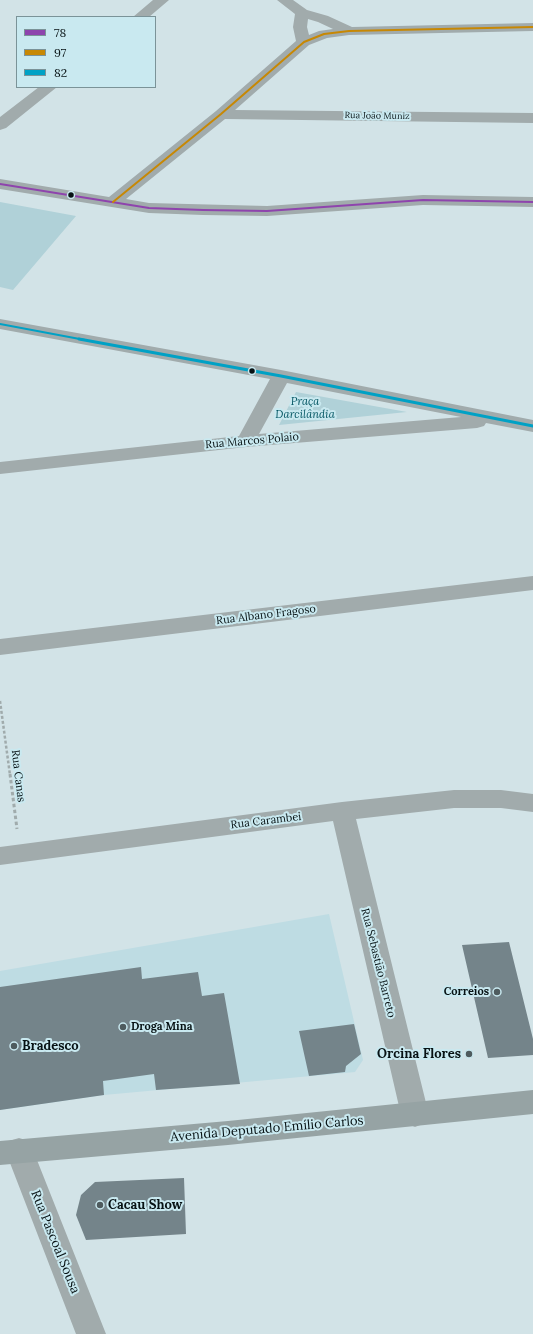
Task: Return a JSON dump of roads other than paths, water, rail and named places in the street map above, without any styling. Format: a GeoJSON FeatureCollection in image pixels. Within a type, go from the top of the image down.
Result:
{"type":"FeatureCollection","features":[{"type":"Feature","properties":{"kind":"main road","name":"Avenida Deputado Emílio Carlos"},"geometry":{"type":"LineString","coordinates":[[10,1152],[219,1134],[533,1102]]}},
{"type":"Feature","properties":{"kind":"street"},"geometry":{"type":"LineString","coordinates":[[141,16],[162,0]]}},
{"type":"Feature","properties":{"kind":"street"},"geometry":{"type":"LineString","coordinates":[[284,0],[302,13],[323,19],[349,31]]}},
{"type":"Feature","properties":{"kind":"street"},"geometry":{"type":"LineString","coordinates":[[302,13],[300,26],[304,42]]}},
{"type":"Feature","properties":{"kind":"street"},"geometry":{"type":"LineString","coordinates":[[113,202],[221,114],[304,42],[324,34],[349,31],[533,27]]}},
{"type":"Feature","properties":{"kind":"street"},"geometry":{"type":"LineString","coordinates":[[0,125],[48,88]]}},
{"type":"Feature","properties":{"kind":"street","name":"Rua João Muniz"},"geometry":{"type":"LineString","coordinates":[[221,114],[533,118]]}},
{"type":"Feature","properties":{"kind":"street"},"geometry":{"type":"LineString","coordinates":[[0,184],[149,208],[267,211],[423,200],[533,202]]}},
{"type":"Feature","properties":{"kind":"street"},"geometry":{"type":"LineString","coordinates":[[0,324],[281,376],[533,426]]}},
{"type":"Feature","properties":{"kind":"street"},"geometry":{"type":"LineString","coordinates":[[246,441],[281,376]]}},
{"type":"Feature","properties":{"kind":"street","name":"Rua Marcos Polaio"},"geometry":{"type":"LineString","coordinates":[[0,468],[246,441],[504,420]]}},
{"type":"Feature","properties":{"kind":"street","name":"Rua Albano Fragoso"},"geometry":{"type":"LineString","coordinates":[[0,647],[533,583]]}},
{"type":"Feature","properties":{"kind":"street","name":"Rua Carambei"},"geometry":{"type":"LineString","coordinates":[[10,854],[342,811],[454,799],[501,799],[533,802]]}},
{"type":"Feature","properties":{"kind":"street","name":"Rua Sebastião Barreto"},"geometry":{"type":"LineString","coordinates":[[342,811],[415,1115]]}},
{"type":"Feature","properties":{"kind":"street","name":"Rua Pascoal Sousa"},"geometry":{"type":"LineString","coordinates":[[10,1152],[91,1334]]}},
{"type":"Feature","properties":{"kind":"place","name":"Correios"},"geometry":{"type":"Point","coordinates":[497,992]}},
{"type":"Feature","properties":{"kind":"place","name":"Droga Mina"},"geometry":{"type":"Point","coordinates":[123,1027]}},
{"type":"Feature","properties":{"kind":"place","name":"Bradesco"},"geometry":{"type":"Point","coordinates":[14,1046]}},
{"type":"Feature","properties":{"kind":"place","name":"Orcina Flores"},"geometry":{"type":"Point","coordinates":[469,1054]}},
{"type":"Feature","properties":{"kind":"place","name":"Cacau Show"},"geometry":{"type":"Point","coordinates":[100,1205]}},
{"type":"Feature","properties":{"kind":"park label","name":"Praça Darcilândia"},"geometry":{"type":"Point","coordinates":[305,408]}}]}
